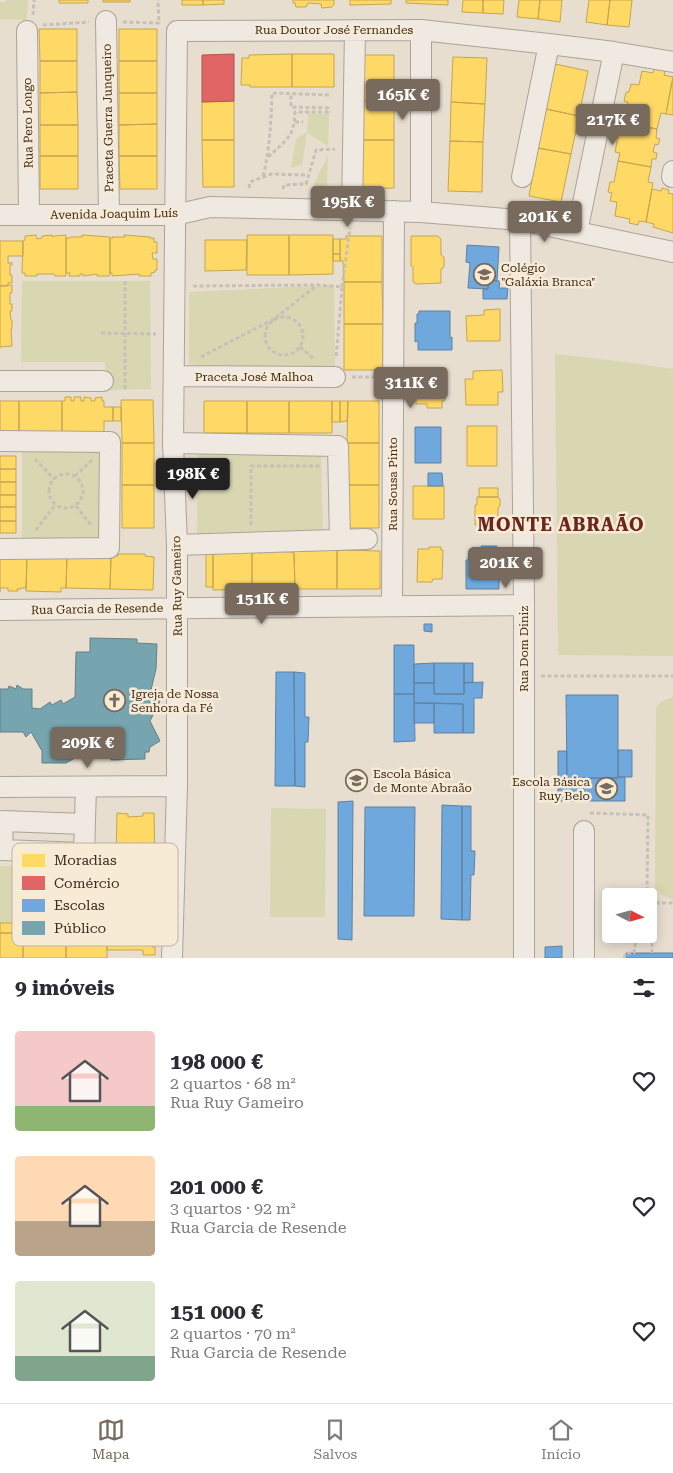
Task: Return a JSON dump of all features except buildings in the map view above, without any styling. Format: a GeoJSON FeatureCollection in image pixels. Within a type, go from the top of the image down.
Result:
{"type":"FeatureCollection","features":[{"type":"Feature","properties":{"kind":"street","name":"Praceta Guerra Junqueiro"},"geometry":{"type":"LineString","coordinates":[[106,21],[110,215]]}},
{"type":"Feature","properties":{"kind":"street"},"geometry":{"type":"LineString","coordinates":[[352,210],[355,30]]}},
{"type":"Feature","properties":{"kind":"street","name":"Rua Doutor José Fernandes"},"geometry":{"type":"LineString","coordinates":[[175,215],[177,31],[421,30],[614,52],[673,62]]}},
{"type":"Feature","properties":{"kind":"street"},"geometry":{"type":"LineString","coordinates":[[420,212],[421,30]]}},
{"type":"Feature","properties":{"kind":"street","name":"Rua Pero Longo"},"geometry":{"type":"LineString","coordinates":[[27,31],[29,215]]}},
{"type":"Feature","properties":{"kind":"street"},"geometry":{"type":"LineString","coordinates":[[522,177],[549,44]]}},
{"type":"Feature","properties":{"kind":"street"},"geometry":{"type":"LineString","coordinates":[[577,232],[614,52]]}},
{"type":"Feature","properties":{"kind":"street"},"geometry":{"type":"LineString","coordinates":[[673,171],[673,177]]}},
{"type":"Feature","properties":{"kind":"street","name":"Avenida Joaquim Luís"},"geometry":{"type":"LineString","coordinates":[[0,215],[175,215],[210,207],[420,212],[520,220],[673,252]]}},
{"type":"Feature","properties":{"kind":"street","name":"Rua Sousa Pinto"},"geometry":{"type":"LineString","coordinates":[[392,606],[394,211]]}},
{"type":"Feature","properties":{"kind":"street","name":"Rua Ruy Gameiro"},"geometry":{"type":"LineString","coordinates":[[175,215],[173,443],[178,609],[175,843]]}},
{"type":"Feature","properties":{"kind":"street","name":"Rua Dom Diniz"},"geometry":{"type":"LineString","coordinates":[[520,220],[524,605],[524,958]]}},
{"type":"Feature","properties":{"kind":"street","name":"Praceta José Malhoa"},"geometry":{"type":"LineString","coordinates":[[174,376],[335,377]]}},
{"type":"Feature","properties":{"kind":"street"},"geometry":{"type":"LineString","coordinates":[[0,381],[103,381]]}},
{"type":"Feature","properties":{"kind":"street"},"geometry":{"type":"LineString","coordinates":[[0,441],[110,442],[109,548],[0,549]]}},
{"type":"Feature","properties":{"kind":"street"},"geometry":{"type":"LineString","coordinates":[[173,443],[338,446],[340,540]]}},
{"type":"Feature","properties":{"kind":"street"},"geometry":{"type":"LineString","coordinates":[[177,545],[367,540]]}},
{"type":"Feature","properties":{"kind":"street","name":"Rua Garcia de Resende"},"geometry":{"type":"LineString","coordinates":[[0,610],[524,605]]}},
{"type":"Feature","properties":{"kind":"street"},"geometry":{"type":"LineString","coordinates":[[84,843],[86,786]]}},
{"type":"Feature","properties":{"kind":"street"},"geometry":{"type":"LineString","coordinates":[[0,787],[177,786]]}},
{"type":"Feature","properties":{"kind":"street"},"geometry":{"type":"LineString","coordinates":[[12,851],[2,850],[1,819],[85,824]]}},
{"type":"Feature","properties":{"kind":"street"},"geometry":{"type":"LineString","coordinates":[[584,831],[584,958]]}},
{"type":"Feature","properties":{"kind":"path"},"geometry":{"type":"LineString","coordinates":[[263,176],[268,157],[272,93],[330,95]]}},
{"type":"Feature","properties":{"kind":"path"},"geometry":{"type":"LineString","coordinates":[[268,157],[290,136],[295,112],[328,112],[328,108],[290,107],[291,94]]}},
{"type":"Feature","properties":{"kind":"path"},"geometry":{"type":"LineString","coordinates":[[294,122],[303,122]]}},
{"type":"Feature","properties":{"kind":"path"},"geometry":{"type":"LineString","coordinates":[[283,188],[284,185],[306,184],[316,150],[328,150]]}},
{"type":"Feature","properties":{"kind":"path"},"geometry":{"type":"LineString","coordinates":[[250,188],[250,182],[271,174],[308,175]]}},
{"type":"Feature","properties":{"kind":"path"},"geometry":{"type":"LineString","coordinates":[[352,210],[342,287],[335,377],[393,378]]}},
{"type":"Feature","properties":{"kind":"path"},"geometry":{"type":"LineString","coordinates":[[125,281],[125,389]]}},
{"type":"Feature","properties":{"kind":"path"},"geometry":{"type":"LineString","coordinates":[[175,286],[317,285],[342,287]]}},
{"type":"Feature","properties":{"kind":"path"},"geometry":{"type":"LineString","coordinates":[[198,359],[274,319],[281,317],[293,319],[302,329],[302,342],[300,348],[295,352],[290,355],[277,355],[271,352],[264,341],[264,334],[269,323],[274,319],[317,285]]}},
{"type":"Feature","properties":{"kind":"path"},"geometry":{"type":"LineString","coordinates":[[101,333],[174,335]]}},
{"type":"Feature","properties":{"kind":"path"},"geometry":{"type":"LineString","coordinates":[[28,453],[54,479]]}},
{"type":"Feature","properties":{"kind":"path"},"geometry":{"type":"LineString","coordinates":[[251,533],[251,466],[339,467]]}},
{"type":"Feature","properties":{"kind":"path"},"geometry":{"type":"LineString","coordinates":[[70,474],[79,480],[83,491],[80,502],[71,508],[60,508],[55,505],[49,495],[49,489],[54,479],[58,476],[70,474]]}},
{"type":"Feature","properties":{"kind":"path"},"geometry":{"type":"LineString","coordinates":[[21,549],[55,505]]}},
{"type":"Feature","properties":{"kind":"path"},"geometry":{"type":"LineString","coordinates":[[523,676],[673,676]]}},
{"type":"Feature","properties":{"kind":"path"},"geometry":{"type":"LineString","coordinates":[[584,831],[584,813],[648,815],[647,888]]}},
{"type":"Feature","properties":{"kind":"path"},"geometry":{"type":"LineString","coordinates":[[658,903],[673,903]]}},
{"type":"Feature","properties":{"kind":"path"},"geometry":{"type":"LineString","coordinates":[[624,958],[626,953],[634,953],[635,943]]}},
{"type":"Feature","properties":{"kind":"path"},"geometry":{"type":"LineString","coordinates":[[652,943],[652,953]]}},
{"type":"Feature","properties":{"kind":"shaded area"},"geometry":{"type":"Polygon","coordinates":[[[6,0],[28,0],[27,20],[0,19],[0,2],[6,2],[6,0]]]}},
{"type":"Feature","properties":{"kind":"shaded area"},"geometry":{"type":"Polygon","coordinates":[[[308,113],[329,114],[328,146],[307,133],[302,165],[291,168],[296,139],[307,132],[308,113]]]}},
{"type":"Feature","properties":{"kind":"shaded area"},"geometry":{"type":"Polygon","coordinates":[[[328,155],[327,188],[312,188],[328,155]]]}},
{"type":"Feature","properties":{"kind":"shaded area"},"geometry":{"type":"Polygon","coordinates":[[[22,281],[150,281],[151,389],[106,390],[105,362],[21,362],[22,281]]]}},
{"type":"Feature","properties":{"kind":"shaded area"},"geometry":{"type":"Polygon","coordinates":[[[334,285],[335,377],[189,364],[189,292],[334,285]]]}},
{"type":"Feature","properties":{"kind":"shaded area"},"geometry":{"type":"Polygon","coordinates":[[[555,354],[673,369],[673,656],[558,655],[555,354]]]}},
{"type":"Feature","properties":{"kind":"shaded area"},"geometry":{"type":"Polygon","coordinates":[[[103,446],[104,541],[22,541],[22,447],[103,446]]]}},
{"type":"Feature","properties":{"kind":"shaded area"},"geometry":{"type":"Polygon","coordinates":[[[198,451],[321,454],[323,532],[197,534],[198,451]]]}},
{"type":"Feature","properties":{"kind":"shaded area"},"geometry":{"type":"Polygon","coordinates":[[[673,697],[673,900],[664,896],[658,891],[658,888],[655,888],[656,708],[662,701],[673,697]]]}},
{"type":"Feature","properties":{"kind":"shaded area"},"geometry":{"type":"Polygon","coordinates":[[[271,808],[326,809],[325,917],[270,917],[271,808]]]}},
{"type":"Feature","properties":{"kind":"shaded area"},"geometry":{"type":"Polygon","coordinates":[[[0,866],[12,866],[12,925],[0,925],[0,866]]]}},
{"type":"Feature","properties":{"kind":"place","name":"Colégio \"Galáxia Branca\""},"geometry":{"type":"Point","coordinates":[485,275]}},
{"type":"Feature","properties":{"kind":"place","name":"Igreja de Nossa Senhora da Fé"},"geometry":{"type":"Point","coordinates":[115,701]}},
{"type":"Feature","properties":{"kind":"place","name":"Escola Básica de Monte Abraão"},"geometry":{"type":"Point","coordinates":[357,781]}},
{"type":"Feature","properties":{"kind":"place","name":"Escola Básica Ruy Belo"},"geometry":{"type":"Point","coordinates":[606,789]}},
{"type":"Feature","properties":{"kind":"district","name":"MONTE ABRAÃO"},"geometry":{"type":"Point","coordinates":[561,524]}}]}
